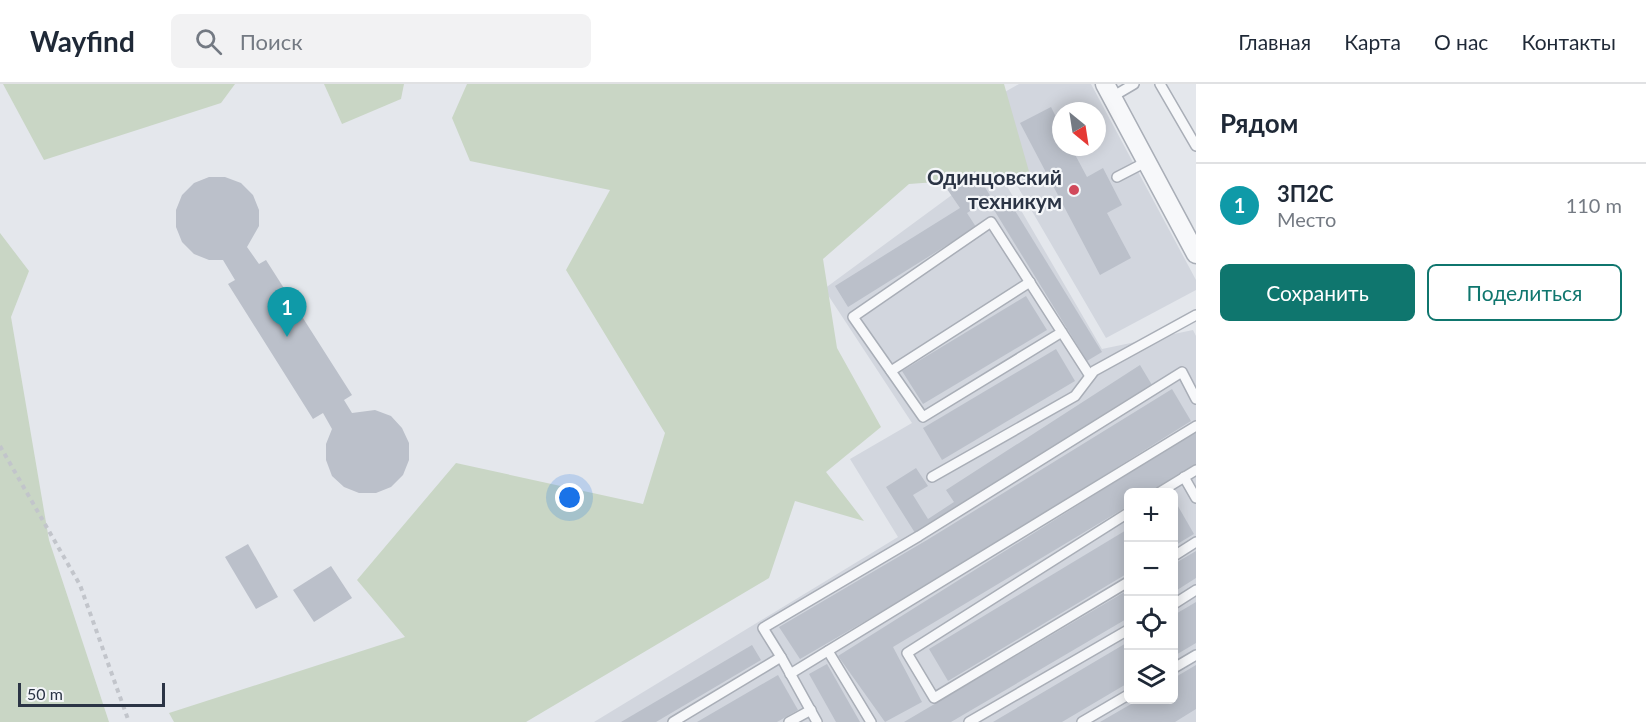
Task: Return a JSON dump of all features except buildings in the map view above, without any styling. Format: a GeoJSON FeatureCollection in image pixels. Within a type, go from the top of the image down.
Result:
{"type":"FeatureCollection","features":[{"type":"Feature","properties":{"kind":"street"},"geometry":{"type":"LineString","coordinates":[[1108,91],[1196,254]]}},
{"type":"Feature","properties":{"kind":"lane"},"geometry":{"type":"LineString","coordinates":[[1108,91],[1134,84]]}},
{"type":"Feature","properties":{"kind":"lane"},"geometry":{"type":"LineString","coordinates":[[1160,84],[1196,146]]}},
{"type":"Feature","properties":{"kind":"lane"},"geometry":{"type":"LineString","coordinates":[[1117,177],[1146,162]]}},
{"type":"Feature","properties":{"kind":"lane"},"geometry":{"type":"LineString","coordinates":[[1062,332],[923,417],[854,317],[991,222],[1030,282],[1062,332],[1090,376]]}},
{"type":"Feature","properties":{"kind":"lane"},"geometry":{"type":"LineString","coordinates":[[891,370],[1030,282]]}},
{"type":"Feature","properties":{"kind":"lane"},"geometry":{"type":"LineString","coordinates":[[932,477],[1075,396],[1094,371],[1196,315]]}},
{"type":"Feature","properties":{"kind":"lane"},"geometry":{"type":"LineString","coordinates":[[818,722],[763,628],[919,536],[1182,372],[1196,399]]}},
{"type":"Feature","properties":{"kind":"lane"},"geometry":{"type":"LineString","coordinates":[[790,674],[1196,426]]}},
{"type":"Feature","properties":{"kind":"lane"},"geometry":{"type":"LineString","coordinates":[[1166,488],[1196,470]]}},
{"type":"Feature","properties":{"kind":"lane"},"geometry":{"type":"LineString","coordinates":[[1184,477],[1196,498]]}},
{"type":"Feature","properties":{"kind":"lane"},"geometry":{"type":"LineString","coordinates":[[1124,516],[908,653],[934,698],[1124,584]]}},
{"type":"Feature","properties":{"kind":"lane"},"geometry":{"type":"LineString","coordinates":[[1178,553],[1196,542]]}},
{"type":"Feature","properties":{"kind":"lane"},"geometry":{"type":"LineString","coordinates":[[1178,601],[1196,590]]}},
{"type":"Feature","properties":{"kind":"lane"},"geometry":{"type":"LineString","coordinates":[[969,722],[1124,632]]}},
{"type":"Feature","properties":{"kind":"lane"},"geometry":{"type":"LineString","coordinates":[[828,651],[871,722]]}},
{"type":"Feature","properties":{"kind":"lane"},"geometry":{"type":"LineString","coordinates":[[1178,665],[1196,655]]}},
{"type":"Feature","properties":{"kind":"lane"},"geometry":{"type":"LineString","coordinates":[[673,722],[781,657]]}},
{"type":"Feature","properties":{"kind":"lane"},"geometry":{"type":"LineString","coordinates":[[1082,722],[1124,697]]}},
{"type":"Feature","properties":{"kind":"lane"},"geometry":{"type":"LineString","coordinates":[[789,722],[811,710]]}},
{"type":"Feature","properties":{"kind":"path"},"geometry":{"type":"LineString","coordinates":[[0,446],[80,585],[129,722]]}},
{"type":"Feature","properties":{"kind":"shaded area"},"geometry":{"type":"Polygon","coordinates":[[[1019,84],[1091,84],[1101,102],[1052,102],[1052,156],[1106,156],[1106,112],[1196,280],[1196,290],[1106,338],[973,110],[1019,84]]]}},
{"type":"Feature","properties":{"kind":"shaded area"},"geometry":{"type":"Polygon","coordinates":[[[994,164],[1102,349],[1193,330],[1196,336],[1196,722],[594,722],[898,537],[850,459],[912,423],[824,289],[994,164]]]}},
{"type":"Feature","properties":{"kind":"green space"},"geometry":{"type":"Polygon","coordinates":[[[3,84],[235,84],[221,103],[44,160],[3,84]]]}},
{"type":"Feature","properties":{"kind":"green space"},"geometry":{"type":"Polygon","coordinates":[[[324,84],[404,84],[401,99],[342,124],[324,84]]]}},
{"type":"Feature","properties":{"kind":"green space"},"geometry":{"type":"Polygon","coordinates":[[[467,84],[1004,84],[1030,175],[909,184],[823,259],[837,348],[881,427],[826,472],[864,521],[795,501],[769,578],[526,722],[174,722],[169,713],[405,637],[357,580],[456,463],[643,504],[665,433],[566,270],[610,190],[470,161],[452,118],[467,84]]]}},
{"type":"Feature","properties":{"kind":"green space"},"geometry":{"type":"Polygon","coordinates":[[[0,233],[29,271],[11,317],[49,540],[109,722],[0,722],[0,233]]]}},
{"type":"Feature","properties":{"kind":"place","name":"Одинцовский техникум"},"geometry":{"type":"Point","coordinates":[1074,190]}},
{"type":"Feature","properties":{"kind":"place","name":"3П2С"},"geometry":{"type":"Point","coordinates":[287,337]}}]}
